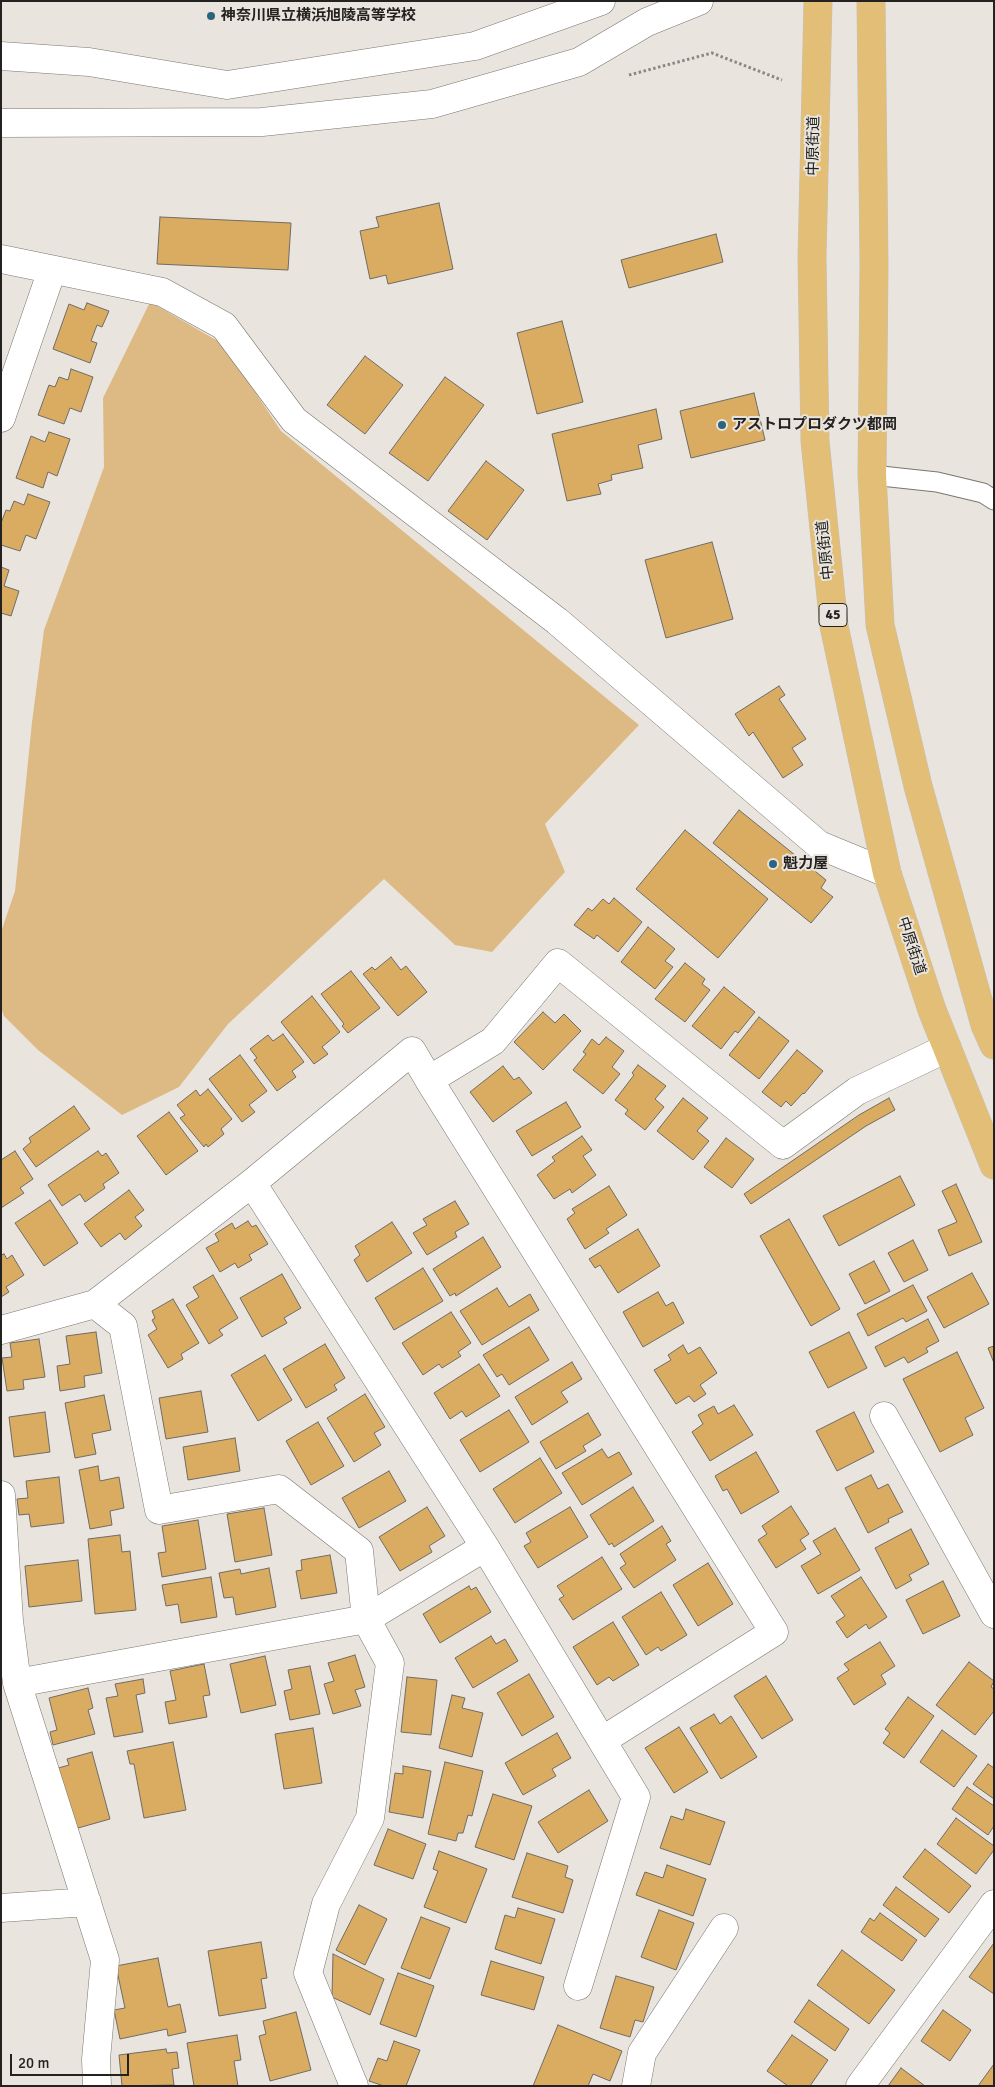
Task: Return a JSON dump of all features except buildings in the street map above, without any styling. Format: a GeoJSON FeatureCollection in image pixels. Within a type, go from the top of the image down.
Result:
{"type":"FeatureCollection","features":[{"type":"Feature","properties":{"kind":"main road","name":"中原街道"},"geometry":{"type":"LineString","coordinates":[[818,1],[812,258],[815,441],[834,626],[887,873],[932,1010],[994,1165]]}},
{"type":"Feature","properties":{"kind":"main road"},"geometry":{"type":"LineString","coordinates":[[871,8],[874,264],[872,475],[880,625],[918,786],[985,1025],[994,1045]]}},
{"type":"Feature","properties":{"kind":"street"},"geometry":{"type":"LineString","coordinates":[[1,56],[89,62],[227,85],[475,46],[601,1]]}},
{"type":"Feature","properties":{"kind":"street"},"geometry":{"type":"LineString","coordinates":[[1,123],[262,122],[432,104],[579,62],[647,22],[699,1]]}},
{"type":"Feature","properties":{"kind":"street"},"geometry":{"type":"LineString","coordinates":[[1,259],[162,292],[224,326],[294,420],[557,621],[819,845],[887,873]]}},
{"type":"Feature","properties":{"kind":"street"},"geometry":{"type":"LineString","coordinates":[[1,418],[52,270]]}},
{"type":"Feature","properties":{"kind":"street"},"geometry":{"type":"LineString","coordinates":[[429,1080],[493,1041],[558,963],[783,1145],[857,1091],[947,1048]]}},
{"type":"Feature","properties":{"kind":"street"},"geometry":{"type":"LineString","coordinates":[[1,1330],[95,1304],[252,1183],[412,1051],[774,1632],[604,1740]]}},
{"type":"Feature","properties":{"kind":"street"},"geometry":{"type":"LineString","coordinates":[[252,1183],[486,1547],[604,1740],[636,1797],[578,1986]]}},
{"type":"Feature","properties":{"kind":"street"},"geometry":{"type":"LineString","coordinates":[[95,1304],[123,1326],[159,1510],[279,1489],[359,1551],[366,1620],[390,1663],[370,1818],[326,1904],[308,1973],[354,2086]]}},
{"type":"Feature","properties":{"kind":"street"},"geometry":{"type":"LineString","coordinates":[[884,1416],[994,1614]]}},
{"type":"Feature","properties":{"kind":"street"},"geometry":{"type":"LineString","coordinates":[[1,1495],[5,1622],[17,1683],[105,1960],[96,2059],[97,2086]]}},
{"type":"Feature","properties":{"kind":"street"},"geometry":{"type":"LineString","coordinates":[[17,1683],[366,1620],[486,1547]]}},
{"type":"Feature","properties":{"kind":"street"},"geometry":{"type":"LineString","coordinates":[[1,1908],[87,1902]]}},
{"type":"Feature","properties":{"kind":"street"},"geometry":{"type":"LineString","coordinates":[[860,2086],[994,1904]]}},
{"type":"Feature","properties":{"kind":"street"},"geometry":{"type":"LineString","coordinates":[[636,2086],[642,2053],[724,1928]]}},
{"type":"Feature","properties":{"kind":"lane"},"geometry":{"type":"LineString","coordinates":[[872,475],[937,482],[983,493],[994,500]]}},
{"type":"Feature","properties":{"kind":"shaded area"},"geometry":{"type":"Polygon","coordinates":[[[150,302],[223,344],[281,431],[639,725],[545,824],[565,872],[492,952],[455,945],[384,879],[228,1024],[179,1087],[122,1115],[38,1050],[4,1016],[1,1008],[1,932],[15,891],[32,722],[44,630],[104,467],[103,398],[150,302]]]}},
{"type":"Feature","properties":{"kind":"place","name":"神奈川県立横浜旭陵高等学校"},"geometry":{"type":"Point","coordinates":[211,16]}},
{"type":"Feature","properties":{"kind":"place","name":"アストロプロダクツ都岡"},"geometry":{"type":"Point","coordinates":[722,425]}},
{"type":"Feature","properties":{"kind":"place","name":"魁力屋"},"geometry":{"type":"Point","coordinates":[773,864]}}]}
